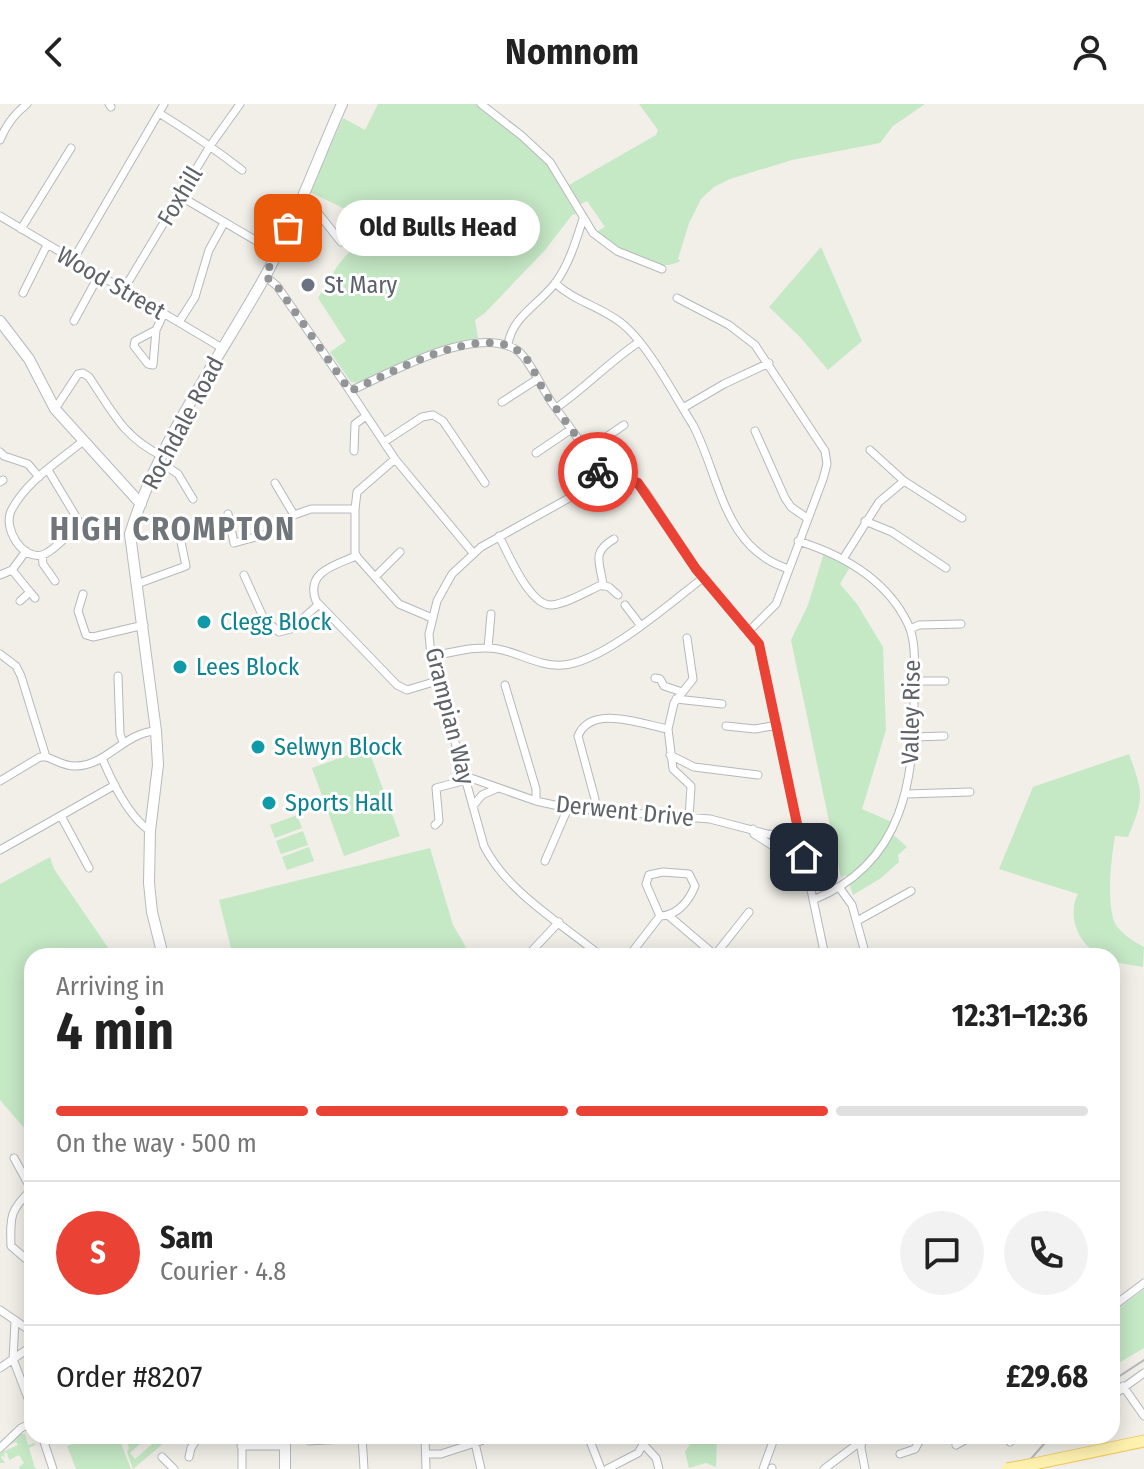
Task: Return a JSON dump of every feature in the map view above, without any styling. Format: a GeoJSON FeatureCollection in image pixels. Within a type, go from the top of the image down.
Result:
{"type":"FeatureCollection","features":[{"type":"Feature","properties":{"kind":"main road","name":"Rochdale Road"},"geometry":{"type":"LineString","coordinates":[[161,948],[149,883],[150,831],[158,765],[156,731],[130,534],[161,459],[277,253],[342,104]]}},
{"type":"Feature","properties":{"kind":"main road"},"geometry":{"type":"LineString","coordinates":[[0,321],[29,359],[55,409],[141,504]]}},
{"type":"Feature","properties":{"kind":"main road"},"geometry":{"type":"LineString","coordinates":[[1006,1469],[1144,1441]]}},
{"type":"Feature","properties":{"kind":"main road"},"geometry":{"type":"LineString","coordinates":[[285,1444],[285,1469]]}},
{"type":"Feature","properties":{"kind":"street"},"geometry":{"type":"LineString","coordinates":[[73,260],[164,104]]}},
{"type":"Feature","properties":{"kind":"street","name":"Foxhill"},"geometry":{"type":"LineString","coordinates":[[124,289],[210,146],[240,104]]}},
{"type":"Feature","properties":{"kind":"street"},"geometry":{"type":"LineString","coordinates":[[481,104],[550,162],[593,233],[617,251],[662,269]]}},
{"type":"Feature","properties":{"kind":"street"},"geometry":{"type":"LineString","coordinates":[[0,140],[4,128],[24,105]]}},
{"type":"Feature","properties":{"kind":"street"},"geometry":{"type":"LineString","coordinates":[[159,113],[242,170]]}},
{"type":"Feature","properties":{"kind":"street"},"geometry":{"type":"LineString","coordinates":[[21,229],[71,148]]}},
{"type":"Feature","properties":{"kind":"street"},"geometry":{"type":"LineString","coordinates":[[180,196],[277,253]]}},
{"type":"Feature","properties":{"kind":"street"},"geometry":{"type":"LineString","coordinates":[[297,206],[318,213],[341,242]]}},
{"type":"Feature","properties":{"kind":"street","name":"Wood Street"},"geometry":{"type":"LineString","coordinates":[[0,216],[222,348]]}},
{"type":"Feature","properties":{"kind":"street"},"geometry":{"type":"LineString","coordinates":[[508,345],[513,325],[555,283],[570,257],[583,219]]}},
{"type":"Feature","properties":{"kind":"street"},"geometry":{"type":"LineString","coordinates":[[179,322],[195,297],[209,250],[224,223]]}},
{"type":"Feature","properties":{"kind":"street"},"geometry":{"type":"LineString","coordinates":[[23,293],[47,245]]}},
{"type":"Feature","properties":{"kind":"street"},"geometry":{"type":"LineString","coordinates":[[74,321],[99,275]]}},
{"type":"Feature","properties":{"kind":"street"},"geometry":{"type":"LineString","coordinates":[[265,276],[277,286],[395,459],[473,553]]}},
{"type":"Feature","properties":{"kind":"street"},"geometry":{"type":"LineString","coordinates":[[555,283],[579,301],[618,320],[631,331],[701,439],[714,484],[729,516],[765,559],[789,569]]}},
{"type":"Feature","properties":{"kind":"street"},"geometry":{"type":"LineString","coordinates":[[677,298],[729,325],[755,345],[827,458],[823,479],[776,604],[749,631]]}},
{"type":"Feature","properties":{"kind":"street"},"geometry":{"type":"LineString","coordinates":[[156,330],[135,341],[134,346],[148,364],[153,365],[156,330],[164,313]]}},
{"type":"Feature","properties":{"kind":"street"},"geometry":{"type":"LineString","coordinates":[[556,408],[639,342]]}},
{"type":"Feature","properties":{"kind":"street"},"geometry":{"type":"LineString","coordinates":[[350,391],[450,348],[469,344],[508,345],[521,353],[536,380],[586,451],[601,481],[625,478],[638,483],[703,578],[759,644],[823,948]]}},
{"type":"Feature","properties":{"kind":"street"},"geometry":{"type":"LineString","coordinates":[[683,408],[769,363]]}},
{"type":"Feature","properties":{"kind":"street"},"geometry":{"type":"LineString","coordinates":[[55,409],[78,374],[83,373],[89,377],[126,432],[178,474],[193,499]]}},
{"type":"Feature","properties":{"kind":"street"},"geometry":{"type":"LineString","coordinates":[[502,402],[536,380]]}},
{"type":"Feature","properties":{"kind":"street"},"geometry":{"type":"LineString","coordinates":[[384,442],[422,417],[433,415],[443,421],[485,483]]}},
{"type":"Feature","properties":{"kind":"street"},"geometry":{"type":"LineString","coordinates":[[354,451],[351,422],[366,416]]}},
{"type":"Feature","properties":{"kind":"street"},"geometry":{"type":"LineString","coordinates":[[586,451],[624,425]]}},
{"type":"Feature","properties":{"kind":"street"},"geometry":{"type":"LineString","coordinates":[[536,453],[570,430]]}},
{"type":"Feature","properties":{"kind":"street"},"geometry":{"type":"LineString","coordinates":[[755,431],[785,498],[791,507],[807,518]]}},
{"type":"Feature","properties":{"kind":"street"},"geometry":{"type":"LineString","coordinates":[[42,555],[26,551],[4,518],[39,477],[83,441]]}},
{"type":"Feature","properties":{"kind":"street"},"geometry":{"type":"LineString","coordinates":[[870,450],[904,481],[962,518]]}},
{"type":"Feature","properties":{"kind":"street"},"geometry":{"type":"LineString","coordinates":[[0,452],[28,464],[39,477]]}},
{"type":"Feature","properties":{"kind":"street"},"geometry":{"type":"LineString","coordinates":[[395,459],[359,488],[355,509],[356,556],[399,604],[432,618]]}},
{"type":"Feature","properties":{"kind":"street"},"geometry":{"type":"LineString","coordinates":[[42,555],[72,532],[78,520],[48,470]]}},
{"type":"Feature","properties":{"kind":"street","name":"Grampian Way"},"geometry":{"type":"LineString","coordinates":[[591,948],[506,881],[484,846],[437,681],[429,634],[437,601],[452,574],[473,553],[601,481]]}},
{"type":"Feature","properties":{"kind":"street"},"geometry":{"type":"LineString","coordinates":[[843,559],[879,502],[904,481]]}},
{"type":"Feature","properties":{"kind":"street"},"geometry":{"type":"LineString","coordinates":[[275,483],[294,515]]}},
{"type":"Feature","properties":{"kind":"street"},"geometry":{"type":"LineString","coordinates":[[228,514],[234,543],[273,532],[294,515],[326,507],[355,509]]}},
{"type":"Feature","properties":{"kind":"street"},"geometry":{"type":"LineString","coordinates":[[865,521],[892,532],[946,568]]}},
{"type":"Feature","properties":{"kind":"street"},"geometry":{"type":"LineString","coordinates":[[499,536],[530,592],[540,603],[552,605],[603,586]]}},
{"type":"Feature","properties":{"kind":"street"},"geometry":{"type":"LineString","coordinates":[[603,586],[598,554],[614,539]]}},
{"type":"Feature","properties":{"kind":"street","name":"Valley Rise"},"geometry":{"type":"LineString","coordinates":[[798,541],[831,552],[881,586],[910,629],[914,681],[914,737],[906,794],[895,828],[870,863],[839,887],[813,900]]}},
{"type":"Feature","properties":{"kind":"street"},"geometry":{"type":"LineString","coordinates":[[137,584],[186,566],[181,542]]}},
{"type":"Feature","properties":{"kind":"street"},"geometry":{"type":"LineString","coordinates":[[0,575],[12,570],[26,551]]}},
{"type":"Feature","properties":{"kind":"street"},"geometry":{"type":"LineString","coordinates":[[375,577],[400,552]]}},
{"type":"Feature","properties":{"kind":"street"},"geometry":{"type":"LineString","coordinates":[[42,555],[43,564],[55,581]]}},
{"type":"Feature","properties":{"kind":"street"},"geometry":{"type":"LineString","coordinates":[[356,556],[322,570],[315,577],[312,591],[319,604],[397,685],[407,690],[437,681]]}},
{"type":"Feature","properties":{"kind":"street"},"geometry":{"type":"LineString","coordinates":[[12,570],[32,595],[20,601]]}},
{"type":"Feature","properties":{"kind":"street"},"geometry":{"type":"LineString","coordinates":[[244,575],[264,619],[279,632],[291,629],[319,604]]}},
{"type":"Feature","properties":{"kind":"street"},"geometry":{"type":"LineString","coordinates":[[431,656],[488,648],[561,666],[571,664],[608,647],[641,626],[703,578]]}},
{"type":"Feature","properties":{"kind":"street"},"geometry":{"type":"LineString","coordinates":[[603,586],[618,595]]}},
{"type":"Feature","properties":{"kind":"street"},"geometry":{"type":"LineString","coordinates":[[83,594],[78,611],[86,635],[93,637],[144,625]]}},
{"type":"Feature","properties":{"kind":"street"},"geometry":{"type":"LineString","coordinates":[[625,605],[641,626]]}},
{"type":"Feature","properties":{"kind":"street"},"geometry":{"type":"LineString","coordinates":[[488,648],[491,614]]}},
{"type":"Feature","properties":{"kind":"street"},"geometry":{"type":"LineString","coordinates":[[910,629],[919,625],[961,624]]}},
{"type":"Feature","properties":{"kind":"street"},"geometry":{"type":"LineString","coordinates":[[687,638],[693,679],[679,696],[668,729],[673,769],[691,786],[689,818]]}},
{"type":"Feature","properties":{"kind":"street"},"geometry":{"type":"LineString","coordinates":[[0,654],[16,666],[21,676],[46,757]]}},
{"type":"Feature","properties":{"kind":"street"},"geometry":{"type":"LineString","coordinates":[[118,676],[123,742]]}},
{"type":"Feature","properties":{"kind":"street"},"geometry":{"type":"LineString","coordinates":[[655,678],[679,696],[722,704]]}},
{"type":"Feature","properties":{"kind":"street"},"geometry":{"type":"LineString","coordinates":[[914,681],[945,681]]}},
{"type":"Feature","properties":{"kind":"street"},"geometry":{"type":"LineString","coordinates":[[505,685],[536,789],[536,801]]}},
{"type":"Feature","properties":{"kind":"street"},"geometry":{"type":"LineString","coordinates":[[595,811],[595,799],[578,736],[584,726],[600,717],[668,729]]}},
{"type":"Feature","properties":{"kind":"street"},"geometry":{"type":"LineString","coordinates":[[726,726],[755,729],[777,725]]}},
{"type":"Feature","properties":{"kind":"street"},"geometry":{"type":"LineString","coordinates":[[2,777],[40,757],[78,767],[102,758],[140,733],[156,731]]}},
{"type":"Feature","properties":{"kind":"street"},"geometry":{"type":"LineString","coordinates":[[914,737],[944,736]]}},
{"type":"Feature","properties":{"kind":"street"},"geometry":{"type":"LineString","coordinates":[[670,755],[694,767],[758,775]]}},
{"type":"Feature","properties":{"kind":"street"},"geometry":{"type":"LineString","coordinates":[[102,758],[115,785],[142,825],[150,831]]}},
{"type":"Feature","properties":{"kind":"street"},"geometry":{"type":"LineString","coordinates":[[435,825],[439,821],[436,788],[465,778]]}},
{"type":"Feature","properties":{"kind":"street","name":"Derwent Drive"},"geometry":{"type":"LineString","coordinates":[[465,778],[568,808],[710,819],[767,834],[800,837]]}},
{"type":"Feature","properties":{"kind":"street"},"geometry":{"type":"LineString","coordinates":[[0,850],[115,785]]}},
{"type":"Feature","properties":{"kind":"street"},"geometry":{"type":"LineString","coordinates":[[473,806],[482,795],[498,788]]}},
{"type":"Feature","properties":{"kind":"street"},"geometry":{"type":"LineString","coordinates":[[906,794],[970,792]]}},
{"type":"Feature","properties":{"kind":"street"},"geometry":{"type":"LineString","coordinates":[[545,861],[568,808]]}},
{"type":"Feature","properties":{"kind":"street"},"geometry":{"type":"LineString","coordinates":[[61,816],[89,868]]}},
{"type":"Feature","properties":{"kind":"street","name":"Derwent Drive"},"geometry":{"type":"LineString","coordinates":[[753,829],[754,834],[781,851],[808,877]]}},
{"type":"Feature","properties":{"kind":"street"},"geometry":{"type":"LineString","coordinates":[[636,948],[664,916],[685,903],[694,890],[694,880],[689,874],[663,872],[647,877],[648,892],[664,916],[705,948]]}},
{"type":"Feature","properties":{"kind":"street"},"geometry":{"type":"LineString","coordinates":[[839,887],[849,898],[864,948]]}},
{"type":"Feature","properties":{"kind":"street"},"geometry":{"type":"LineString","coordinates":[[857,921],[911,891]]}},
{"type":"Feature","properties":{"kind":"street"},"geometry":{"type":"LineString","coordinates":[[721,948],[749,912]]}},
{"type":"Feature","properties":{"kind":"street"},"geometry":{"type":"LineString","coordinates":[[535,948],[559,922]]}},
{"type":"Feature","properties":{"kind":"street"},"geometry":{"type":"LineString","coordinates":[[14,1158],[24,1175]]}},
{"type":"Feature","properties":{"kind":"street"},"geometry":{"type":"LineString","coordinates":[[24,1197],[12,1209],[10,1218],[11,1246],[24,1257]]}},
{"type":"Feature","properties":{"kind":"street"},"geometry":{"type":"LineString","coordinates":[[1120,1301],[1144,1283]]}},
{"type":"Feature","properties":{"kind":"street"},"geometry":{"type":"LineString","coordinates":[[0,1310],[24,1327]]}},
{"type":"Feature","properties":{"kind":"street"},"geometry":{"type":"LineString","coordinates":[[15,1322],[13,1359],[24,1388]]}},
{"type":"Feature","properties":{"kind":"street"},"geometry":{"type":"LineString","coordinates":[[0,1368],[24,1351]]}},
{"type":"Feature","properties":{"kind":"street"},"geometry":{"type":"LineString","coordinates":[[1120,1389],[1144,1373]]}},
{"type":"Feature","properties":{"kind":"street"},"geometry":{"type":"LineString","coordinates":[[1123,1386],[1144,1416]]}},
{"type":"Feature","properties":{"kind":"street"},"geometry":{"type":"LineString","coordinates":[[0,1448],[24,1427]]}},
{"type":"Feature","properties":{"kind":"street"},"geometry":{"type":"LineString","coordinates":[[45,1444],[53,1469]]}},
{"type":"Feature","properties":{"kind":"street"},"geometry":{"type":"LineString","coordinates":[[189,1457],[194,1444]]}},
{"type":"Feature","properties":{"kind":"street"},"geometry":{"type":"LineString","coordinates":[[241,1444],[242,1469]]}},
{"type":"Feature","properties":{"kind":"street"},"geometry":{"type":"LineString","coordinates":[[362,1444],[364,1469]]}},
{"type":"Feature","properties":{"kind":"street"},"geometry":{"type":"LineString","coordinates":[[425,1444],[426,1469]]}},
{"type":"Feature","properties":{"kind":"street"},"geometry":{"type":"LineString","coordinates":[[426,1454],[441,1454],[472,1444]]}},
{"type":"Feature","properties":{"kind":"street"},"geometry":{"type":"LineString","coordinates":[[478,1444],[481,1469]]}},
{"type":"Feature","properties":{"kind":"street"},"geometry":{"type":"LineString","coordinates":[[592,1444],[604,1469],[627,1460],[644,1445],[656,1458],[659,1469]]}},
{"type":"Feature","properties":{"kind":"street"},"geometry":{"type":"LineString","coordinates":[[763,1469],[772,1444]]}},
{"type":"Feature","properties":{"kind":"street"},"geometry":{"type":"LineString","coordinates":[[824,1469],[856,1444]]}},
{"type":"Feature","properties":{"kind":"street"},"geometry":{"type":"LineString","coordinates":[[863,1444],[864,1466]]}},
{"type":"Feature","properties":{"kind":"street"},"geometry":{"type":"LineString","coordinates":[[900,1454],[915,1449],[918,1444]]}},
{"type":"Feature","properties":{"kind":"street"},"geometry":{"type":"LineString","coordinates":[[839,1456],[850,1454],[864,1466]]}},
{"type":"Feature","properties":{"kind":"street"},"geometry":{"type":"LineString","coordinates":[[162,1457],[174,1469]]}},
{"type":"Feature","properties":{"kind":"green space"},"geometry":{"type":"Polygon","coordinates":[[[378,104],[478,104],[526,141],[547,164],[576,214],[485,313],[475,320],[478,338],[432,350],[360,383],[351,382],[330,352],[346,341],[318,298],[338,265],[374,223],[310,192],[343,118],[365,130],[378,104]]]}},
{"type":"Feature","properties":{"kind":"green space"},"geometry":{"type":"Polygon","coordinates":[[[639,104],[925,104],[893,126],[880,143],[792,160],[714,187],[701,199],[689,223],[678,259],[680,261],[659,265],[636,258],[596,232],[605,227],[587,201],[579,205],[569,185],[656,135],[658,130],[639,104]]]}},
{"type":"Feature","properties":{"kind":"green space"},"geometry":{"type":"Polygon","coordinates":[[[821,247],[862,341],[828,370],[769,307],[821,247]]]}},
{"type":"Feature","properties":{"kind":"green space"},"geometry":{"type":"Polygon","coordinates":[[[824,553],[850,567],[840,584],[857,604],[883,647],[886,730],[862,809],[892,822],[888,830],[907,847],[898,855],[899,862],[881,878],[853,895],[846,875],[841,878],[791,640],[808,605],[824,553]]]}},
{"type":"Feature","properties":{"kind":"green space"},"geometry":{"type":"Polygon","coordinates":[[[368,748],[400,836],[344,856],[312,768],[368,748]]]}},
{"type":"Feature","properties":{"kind":"green space"},"geometry":{"type":"Polygon","coordinates":[[[1129,754],[1139,788],[1139,804],[1128,837],[1115,836],[1110,898],[1113,918],[1118,927],[1144,947],[1143,967],[1120,963],[1120,948],[1090,948],[1085,943],[1075,924],[1074,904],[1078,894],[999,869],[1033,787],[1129,754]]]}},
{"type":"Feature","properties":{"kind":"green space"},"geometry":{"type":"Polygon","coordinates":[[[297,815],[302,828],[275,838],[270,825],[297,815]]]}},
{"type":"Feature","properties":{"kind":"green space"},"geometry":{"type":"Polygon","coordinates":[[[303,831],[308,845],[281,854],[276,841],[303,831]]]}},
{"type":"Feature","properties":{"kind":"green space"},"geometry":{"type":"Polygon","coordinates":[[[309,847],[314,861],[287,870],[282,857],[309,847]]]}},
{"type":"Feature","properties":{"kind":"green space"},"geometry":{"type":"Polygon","coordinates":[[[430,848],[453,925],[466,948],[231,948],[219,900],[430,848]]]}},
{"type":"Feature","properties":{"kind":"green space"},"geometry":{"type":"Polygon","coordinates":[[[50,857],[54,869],[108,948],[24,948],[24,1128],[0,1100],[0,884],[50,857]]]}},
{"type":"Feature","properties":{"kind":"green space"},"geometry":{"type":"Polygon","coordinates":[[[1144,1289],[1144,1348],[1120,1362],[1120,1307],[1144,1289]]]}},
{"type":"Feature","properties":{"kind":"green space"},"geometry":{"type":"Polygon","coordinates":[[[22,1429],[24,1431],[18,1434],[24,1434],[24,1444],[35,1444],[29,1448],[38,1469],[20,1469],[24,1463],[19,1455],[9,1460],[7,1453],[4,1453],[5,1458],[1,1457],[5,1463],[0,1463],[0,1453],[18,1445],[16,1442],[6,1446],[22,1429]]]}},
{"type":"Feature","properties":{"kind":"green space"},"geometry":{"type":"Polygon","coordinates":[[[121,1444],[131,1469],[76,1469],[67,1446],[121,1444]]]}},
{"type":"Feature","properties":{"kind":"green space"},"geometry":{"type":"Polygon","coordinates":[[[128,1444],[140,1444],[130,1453],[135,1459],[152,1444],[163,1444],[133,1469],[127,1452],[128,1444]]]}},
{"type":"Feature","properties":{"kind":"green space"},"geometry":{"type":"Polygon","coordinates":[[[690,1444],[717,1444],[716,1467],[706,1463],[689,1468],[685,1452],[690,1444]]]}},
{"type":"Feature","properties":{"kind":"tram line"},"geometry":{"type":"LineString","coordinates":[[1120,1376],[1144,1360]]}},
{"type":"Feature","properties":{"kind":"tram line"},"geometry":{"type":"LineString","coordinates":[[1022,1469],[1044,1444]]}},
{"type":"Feature","properties":{"kind":"way so far"},"geometry":{"type":"LineString","coordinates":[[288,228],[265,276],[277,286],[350,391],[450,348],[469,344],[508,345],[526,359],[536,380],[598,472]]}},
{"type":"Feature","properties":{"kind":"place","name":"Old Bulls Head"},"geometry":{"type":"Point","coordinates":[288,228]}},
{"type":"Feature","properties":{"kind":"place","name":"St Mary"},"geometry":{"type":"Point","coordinates":[308,285]}},
{"type":"Feature","properties":{"kind":"place","name":"Clegg Block"},"geometry":{"type":"Point","coordinates":[204,622]}},
{"type":"Feature","properties":{"kind":"place","name":"Lees Block"},"geometry":{"type":"Point","coordinates":[180,667]}},
{"type":"Feature","properties":{"kind":"place","name":"Selwyn Block"},"geometry":{"type":"Point","coordinates":[258,747]}},
{"type":"Feature","properties":{"kind":"place","name":"Sports Hall"},"geometry":{"type":"Point","coordinates":[269,803]}},
{"type":"Feature","properties":{"kind":"district","name":"HIGH CROMPTON"},"geometry":{"type":"Point","coordinates":[173,529]}},
{"type":"Feature","properties":{"kind":"route"},"geometry":{"type":"LineString","coordinates":[[598,472],[601,481],[625,478],[638,483],[696,569],[759,644],[804,857]]}}]}
